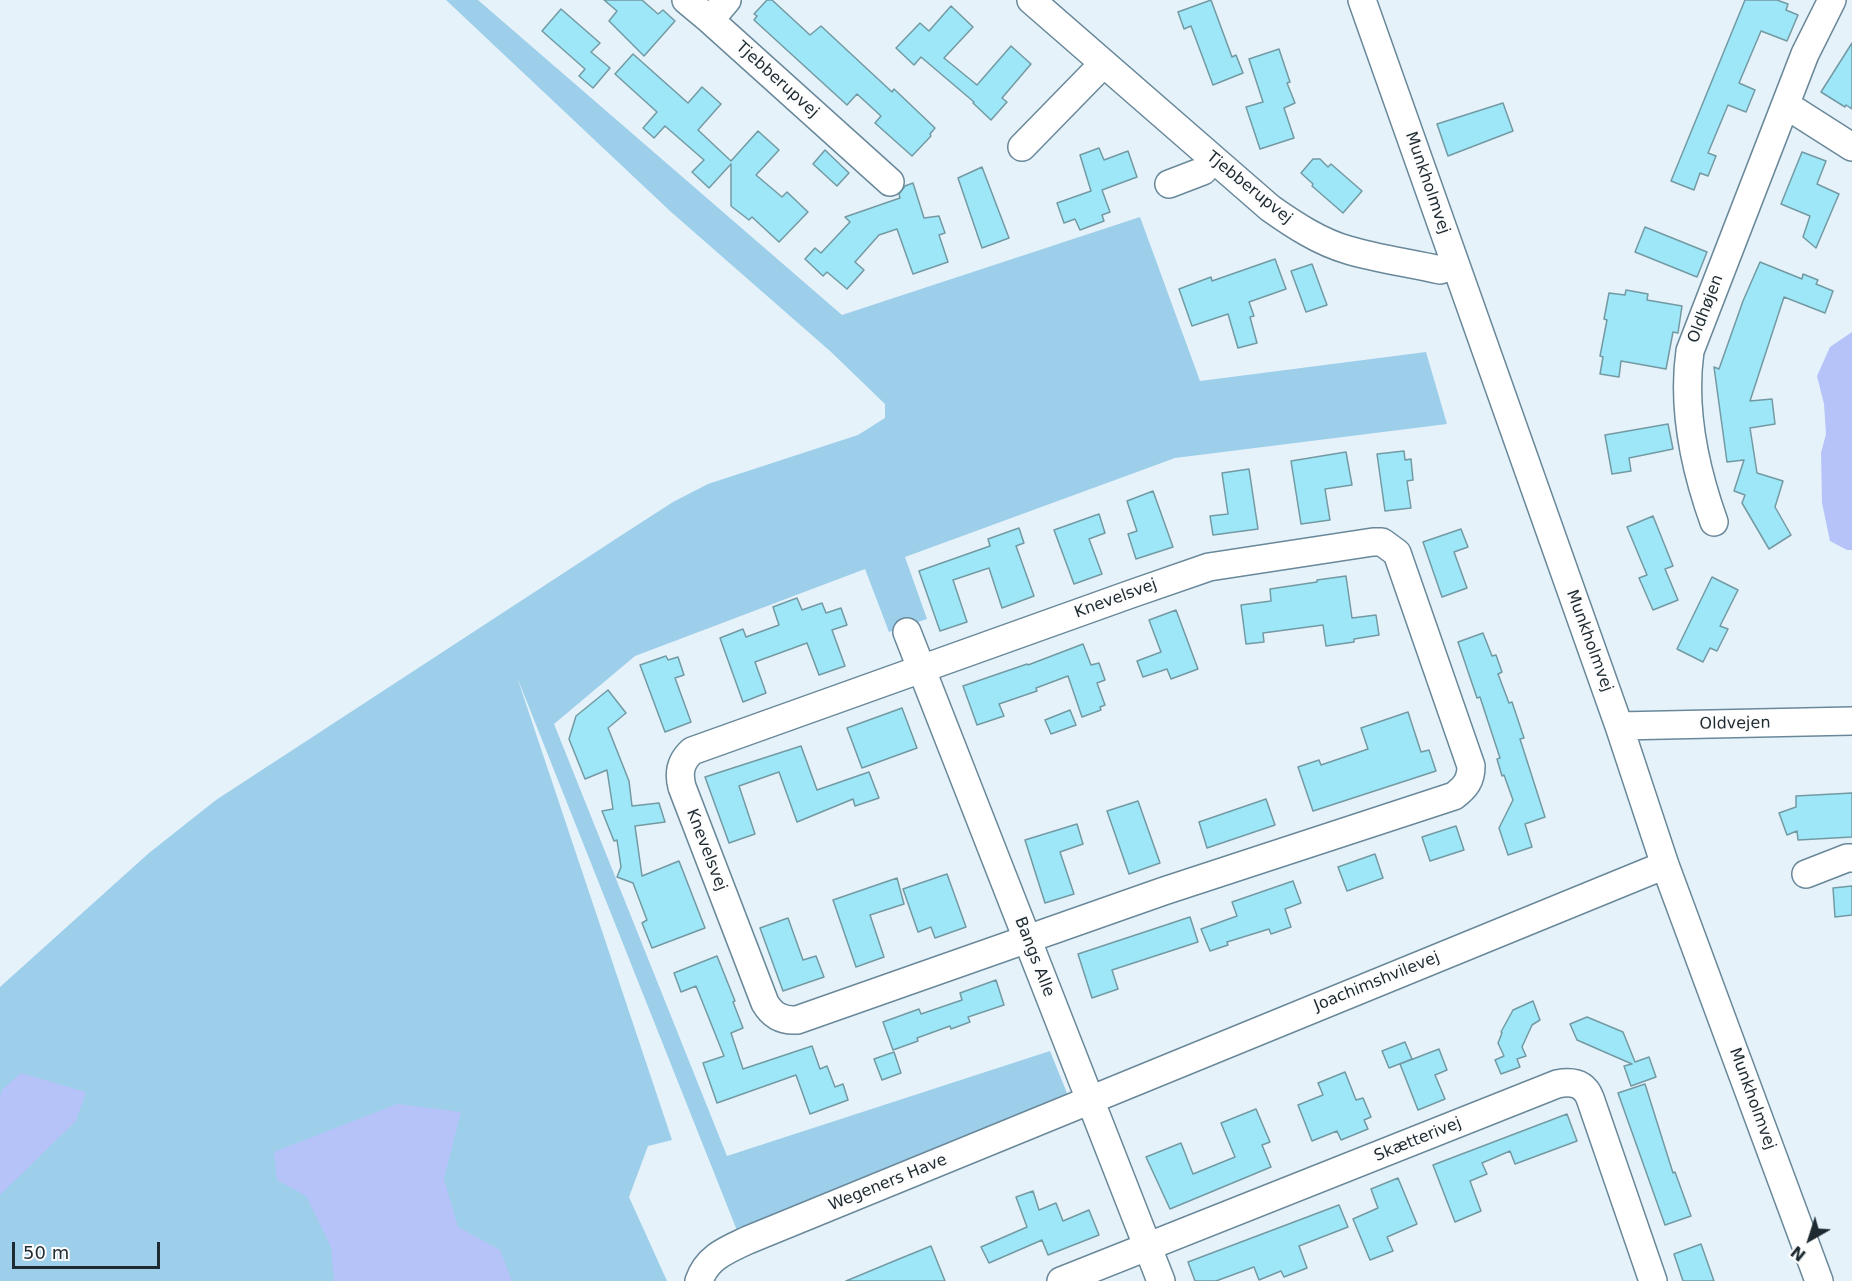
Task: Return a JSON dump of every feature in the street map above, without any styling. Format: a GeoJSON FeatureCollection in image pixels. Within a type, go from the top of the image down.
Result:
{"type":"FeatureCollection","features":[{"type":"Feature","properties":{"kind":"street","name":"Tjebberupvej"},"geometry":{"type":"LineString","coordinates":[[686,0],[890,182]]}},
{"type":"Feature","properties":{"kind":"street"},"geometry":{"type":"LineString","coordinates":[[710,20],[727,0]]}},
{"type":"Feature","properties":{"kind":"street","name":"Tjebberupvej"},"geometry":{"type":"LineString","coordinates":[[1031,0],[1275,212],[1317,237],[1347,250],[1440,270],[1455,265]]}},
{"type":"Feature","properties":{"kind":"street","name":"Munkholmvej"},"geometry":{"type":"LineString","coordinates":[[1362,0],[1665,865],[1819,1281]]}},
{"type":"Feature","properties":{"kind":"street","name":"Oldhøjen"},"geometry":{"type":"LineString","coordinates":[[1714,522],[1702,488],[1692,433],[1687,390],[1690,351],[1805,54],[1832,0]]}},
{"type":"Feature","properties":{"kind":"street"},"geometry":{"type":"LineString","coordinates":[[1022,147],[1103,64]]}},
{"type":"Feature","properties":{"kind":"street"},"geometry":{"type":"LineString","coordinates":[[1786,105],[1852,147]]}},
{"type":"Feature","properties":{"kind":"street"},"geometry":{"type":"LineString","coordinates":[[1169,184],[1203,171],[1213,159]]}},
{"type":"Feature","properties":{"kind":"street","name":"Knevelsvej"},"geometry":{"type":"LineString","coordinates":[[1373,542],[1382,542],[1390,546],[1400,563],[1471,766],[1471,776],[1465,786],[1455,796],[1164,891],[1027,939],[797,1020],[786,1020],[778,1016],[765,1003],[682,787],[680,777],[682,762],[692,752],[1151,586],[1220,565],[1373,542]]}},
{"type":"Feature","properties":{"kind":"street","name":"Bangs Alle"},"geometry":{"type":"LineString","coordinates":[[907,632],[1161,1281]]}},
{"type":"Feature","properties":{"kind":"street","name":"Oldvejen"},"geometry":{"type":"LineString","coordinates":[[1618,726],[1852,721]]}},
{"type":"Feature","properties":{"kind":"street"},"geometry":{"type":"LineString","coordinates":[[1806,875],[1852,858]]}},
{"type":"Feature","properties":{"kind":"street","name":"Joachimshvilevej"},"geometry":{"type":"LineString","coordinates":[[1090,1100],[1665,865]]}},
{"type":"Feature","properties":{"kind":"street","name":"Skætterivej"},"geometry":{"type":"LineString","coordinates":[[1061,1281],[1557,1084],[1573,1083],[1583,1086],[1590,1098],[1653,1281]]}},
{"type":"Feature","properties":{"kind":"street","name":"Wegeners Have"},"geometry":{"type":"LineString","coordinates":[[699,1281],[713,1258],[748,1240],[1090,1100]]}},
{"type":"Feature","properties":{"kind":"shaded area"},"geometry":{"type":"Polygon","coordinates":[[[446,0],[478,0],[842,315],[1140,217],[1200,381],[1426,352],[1447,424],[1175,458],[905,557],[927,619],[889,632],[865,569],[635,656],[554,724],[727,1156],[1050,1051],[1069,1098],[738,1233],[517,677],[672,1140],[648,1146],[629,1197],[667,1281],[0,1281],[0,987],[149,853],[216,800],[673,502],[708,484],[858,435],[885,418],[885,404],[830,351],[670,211],[446,0]]]}},
{"type":"Feature","properties":{"kind":"shaded area"},"geometry":{"type":"Polygon","coordinates":[[[1852,332],[1852,550],[1847,550],[1830,541],[1822,503],[1821,453],[1826,434],[1824,404],[1817,376],[1830,347],[1852,332]]]}},
{"type":"Feature","properties":{"kind":"shaded area"},"geometry":{"type":"Polygon","coordinates":[[[21,1073],[86,1092],[76,1121],[0,1195],[0,1097],[2,1090],[21,1073]]]}},
{"type":"Feature","properties":{"kind":"shaded area"},"geometry":{"type":"Polygon","coordinates":[[[397,1104],[461,1112],[444,1179],[458,1227],[500,1250],[512,1281],[334,1281],[331,1247],[306,1196],[277,1180],[274,1152],[397,1104]]]}},
{"type":"Feature","properties":{"kind":"building"},"geometry":{"type":"Polygon","coordinates":[[[604,0],[642,0],[658,14],[663,10],[675,21],[644,56],[609,21],[617,11],[604,0]]]}},
{"type":"Feature","properties":{"kind":"building"},"geometry":{"type":"Polygon","coordinates":[[[767,0],[772,0],[810,35],[821,26],[892,92],[894,89],[935,128],[931,136],[912,156],[875,123],[881,116],[857,94],[847,105],[754,20],[757,16],[754,14],[767,0]]]}},
{"type":"Feature","properties":{"kind":"building"},"geometry":{"type":"Polygon","coordinates":[[[1211,0],[1232,57],[1236,55],[1243,73],[1213,85],[1191,26],[1184,29],[1178,12],[1211,0]]]}},
{"type":"Feature","properties":{"kind":"building"},"geometry":{"type":"Polygon","coordinates":[[[1745,0],[1777,0],[1788,4],[1786,10],[1798,15],[1787,41],[1761,31],[1739,83],[1755,90],[1746,112],[1728,105],[1708,153],[1716,156],[1708,176],[1700,173],[1694,190],[1671,181],[1745,0]]]}},
{"type":"Feature","properties":{"kind":"building"},"geometry":{"type":"Polygon","coordinates":[[[951,6],[973,27],[944,58],[977,85],[1011,46],[1031,64],[1002,98],[1007,102],[991,120],[974,102],[921,57],[914,65],[896,48],[920,23],[929,31],[951,6]]]}},
{"type":"Feature","properties":{"kind":"building"},"geometry":{"type":"Polygon","coordinates":[[[561,9],[600,43],[591,52],[610,68],[593,88],[579,76],[585,69],[542,31],[561,9]]]}},
{"type":"Feature","properties":{"kind":"building"},"geometry":{"type":"Polygon","coordinates":[[[1852,43],[1852,109],[1821,92],[1852,43]]]}},
{"type":"Feature","properties":{"kind":"building"},"geometry":{"type":"Polygon","coordinates":[[[1279,49],[1290,82],[1287,83],[1295,103],[1284,108],[1294,138],[1260,149],[1246,107],[1263,102],[1249,59],[1279,49]]]}},
{"type":"Feature","properties":{"kind":"building"},"geometry":{"type":"Polygon","coordinates":[[[633,54],[688,103],[702,87],[721,104],[698,130],[731,161],[758,131],[779,150],[756,175],[782,197],[787,192],[808,212],[779,242],[752,217],[749,220],[731,206],[731,164],[709,188],[692,172],[704,160],[665,126],[654,138],[643,128],[657,112],[615,74],[633,54]]]}},
{"type":"Feature","properties":{"kind":"building"},"geometry":{"type":"Polygon","coordinates":[[[1503,103],[1513,131],[1448,156],[1437,124],[1503,103]]]}},
{"type":"Feature","properties":{"kind":"building"},"geometry":{"type":"Polygon","coordinates":[[[1099,148],[1104,160],[1128,151],[1137,177],[1102,190],[1110,212],[1102,215],[1104,221],[1080,230],[1075,219],[1064,223],[1057,203],[1091,191],[1080,155],[1099,148]]]}},
{"type":"Feature","properties":{"kind":"building"},"geometry":{"type":"Polygon","coordinates":[[[825,150],[849,173],[837,186],[813,164],[825,150]]]}},
{"type":"Feature","properties":{"kind":"building"},"geometry":{"type":"Polygon","coordinates":[[[1802,152],[1826,161],[1817,184],[1839,194],[1816,248],[1803,237],[1810,216],[1781,204],[1802,152]]]}},
{"type":"Feature","properties":{"kind":"building"},"geometry":{"type":"Polygon","coordinates":[[[1313,159],[1320,159],[1328,167],[1331,164],[1362,191],[1343,213],[1312,186],[1313,184],[1301,173],[1313,159]]]}},
{"type":"Feature","properties":{"kind":"building"},"geometry":{"type":"Polygon","coordinates":[[[982,167],[1009,238],[982,248],[958,178],[982,167]]]}},
{"type":"Feature","properties":{"kind":"building"},"geometry":{"type":"Polygon","coordinates":[[[913,183],[924,218],[939,216],[945,233],[939,235],[948,262],[913,274],[897,229],[879,235],[855,262],[864,270],[847,289],[827,272],[823,276],[805,259],[815,248],[821,253],[850,222],[845,217],[900,198],[899,194],[905,186],[913,183]]]}},
{"type":"Feature","properties":{"kind":"building"},"geometry":{"type":"Polygon","coordinates":[[[1645,227],[1707,252],[1697,277],[1635,252],[1645,227]]]}},
{"type":"Feature","properties":{"kind":"building"},"geometry":{"type":"Polygon","coordinates":[[[1275,259],[1286,289],[1249,302],[1254,316],[1250,317],[1257,343],[1238,348],[1228,314],[1192,326],[1179,289],[1211,277],[1212,281],[1275,259]]]}},
{"type":"Feature","properties":{"kind":"building"},"geometry":{"type":"Polygon","coordinates":[[[1760,262],[1802,279],[1803,274],[1818,280],[1816,284],[1833,291],[1825,313],[1784,297],[1750,401],[1772,399],[1775,424],[1750,428],[1757,473],[1783,481],[1775,507],[1791,535],[1769,549],[1742,503],[1745,495],[1734,491],[1744,460],[1727,462],[1714,367],[1719,369],[1743,301],[1760,262]]]}},
{"type":"Feature","properties":{"kind":"building"},"geometry":{"type":"Polygon","coordinates":[[[1312,264],[1327,305],[1306,312],[1291,271],[1312,264]]]}},
{"type":"Feature","properties":{"kind":"building"},"geometry":{"type":"Polygon","coordinates":[[[1626,290],[1648,294],[1647,300],[1682,306],[1678,333],[1673,332],[1666,369],[1621,361],[1619,377],[1600,374],[1603,357],[1600,356],[1607,320],[1604,319],[1609,293],[1625,295],[1626,290]]]}},
{"type":"Feature","properties":{"kind":"building"},"geometry":{"type":"Polygon","coordinates":[[[1668,424],[1673,449],[1629,458],[1631,471],[1612,474],[1605,435],[1668,424]]]}},
{"type":"Feature","properties":{"kind":"building"},"geometry":{"type":"Polygon","coordinates":[[[1404,451],[1405,460],[1411,459],[1413,480],[1407,481],[1411,508],[1385,511],[1377,454],[1404,451]]]}},
{"type":"Feature","properties":{"kind":"building"},"geometry":{"type":"Polygon","coordinates":[[[1346,452],[1352,485],[1325,489],[1330,520],[1301,524],[1291,461],[1346,452]]]}},
{"type":"Feature","properties":{"kind":"building"},"geometry":{"type":"Polygon","coordinates":[[[1249,469],[1258,529],[1213,535],[1210,516],[1228,514],[1222,473],[1249,469]]]}},
{"type":"Feature","properties":{"kind":"building"},"geometry":{"type":"Polygon","coordinates":[[[1153,491],[1173,547],[1136,559],[1128,534],[1137,531],[1127,501],[1153,491]]]}},
{"type":"Feature","properties":{"kind":"building"},"geometry":{"type":"Polygon","coordinates":[[[1099,514],[1105,533],[1089,539],[1102,574],[1074,584],[1054,530],[1099,514]]]}},
{"type":"Feature","properties":{"kind":"building"},"geometry":{"type":"Polygon","coordinates":[[[1653,516],[1673,566],[1665,569],[1678,600],[1653,610],[1639,578],[1647,575],[1627,527],[1653,516]]]}},
{"type":"Feature","properties":{"kind":"building"},"geometry":{"type":"Polygon","coordinates":[[[1019,528],[1024,543],[1016,546],[1034,596],[1002,608],[989,568],[953,580],[967,622],[940,631],[919,571],[990,546],[988,539],[1019,528]]]}},
{"type":"Feature","properties":{"kind":"building"},"geometry":{"type":"Polygon","coordinates":[[[1461,529],[1468,547],[1454,552],[1467,588],[1442,597],[1423,542],[1461,529]]]}},
{"type":"Feature","properties":{"kind":"building"},"geometry":{"type":"Polygon","coordinates":[[[1346,576],[1352,618],[1376,615],[1379,635],[1326,646],[1323,625],[1263,633],[1264,642],[1246,644],[1241,605],[1271,601],[1270,589],[1346,576]]]}},
{"type":"Feature","properties":{"kind":"building"},"geometry":{"type":"Polygon","coordinates":[[[1712,577],[1738,590],[1720,626],[1728,629],[1717,651],[1710,648],[1703,662],[1677,649],[1712,577]]]}},
{"type":"Feature","properties":{"kind":"building"},"geometry":{"type":"Polygon","coordinates":[[[797,598],[802,610],[822,603],[826,613],[841,608],[847,625],[832,630],[845,666],[819,675],[807,643],[755,662],[766,693],[743,702],[720,638],[743,629],[746,637],[779,625],[773,607],[797,598]]]}},
{"type":"Feature","properties":{"kind":"building"},"geometry":{"type":"Polygon","coordinates":[[[1176,610],[1198,669],[1171,679],[1167,669],[1143,677],[1137,661],[1161,652],[1149,620],[1176,610]]]}},
{"type":"Feature","properties":{"kind":"building"},"geometry":{"type":"Polygon","coordinates":[[[1483,633],[1492,656],[1496,655],[1502,672],[1498,674],[1509,703],[1512,702],[1524,738],[1520,739],[1545,817],[1525,824],[1532,847],[1508,855],[1499,828],[1513,800],[1504,775],[1502,776],[1497,759],[1500,758],[1480,697],[1477,698],[1458,642],[1483,633]]]}},
{"type":"Feature","properties":{"kind":"building"},"geometry":{"type":"Polygon","coordinates":[[[1083,644],[1091,665],[1099,663],[1105,680],[1097,683],[1105,705],[1100,707],[1101,710],[1082,717],[1068,676],[1036,688],[1037,691],[999,704],[1004,716],[977,725],[963,686],[1083,644]]]}},
{"type":"Feature","properties":{"kind":"building"},"geometry":{"type":"Polygon","coordinates":[[[666,656],[668,660],[678,657],[684,675],[675,678],[691,722],[665,732],[640,665],[666,656]]]}},
{"type":"Feature","properties":{"kind":"building"},"geometry":{"type":"Polygon","coordinates":[[[608,690],[626,713],[608,728],[629,781],[632,806],[659,803],[665,822],[635,826],[642,876],[679,861],[705,928],[652,948],[642,923],[647,920],[633,883],[617,877],[621,867],[617,840],[614,841],[602,811],[613,809],[607,770],[585,779],[569,739],[576,716],[608,690]]]}},
{"type":"Feature","properties":{"kind":"building"},"geometry":{"type":"Polygon","coordinates":[[[902,708],[917,748],[862,768],[847,728],[902,708]]]}},
{"type":"Feature","properties":{"kind":"building"},"geometry":{"type":"Polygon","coordinates":[[[1070,710],[1076,725],[1051,734],[1045,720],[1070,710]]]}},
{"type":"Feature","properties":{"kind":"building"},"geometry":{"type":"Polygon","coordinates":[[[1408,712],[1421,752],[1429,750],[1436,771],[1313,811],[1298,767],[1319,760],[1321,765],[1368,749],[1361,728],[1408,712]]]}},
{"type":"Feature","properties":{"kind":"building"},"geometry":{"type":"Polygon","coordinates":[[[801,746],[817,790],[869,772],[879,798],[855,806],[853,799],[797,822],[779,772],[739,786],[755,834],[729,843],[705,777],[801,746]]]}},
{"type":"Feature","properties":{"kind":"building"},"geometry":{"type":"Polygon","coordinates":[[[1852,793],[1852,837],[1798,840],[1797,831],[1787,835],[1779,813],[1796,807],[1796,796],[1852,793]]]}},
{"type":"Feature","properties":{"kind":"building"},"geometry":{"type":"Polygon","coordinates":[[[1266,799],[1275,825],[1207,848],[1199,822],[1266,799]]]}},
{"type":"Feature","properties":{"kind":"building"},"geometry":{"type":"Polygon","coordinates":[[[1138,801],[1160,863],[1129,874],[1107,811],[1138,801]]]}},
{"type":"Feature","properties":{"kind":"building"},"geometry":{"type":"Polygon","coordinates":[[[1077,824],[1083,844],[1060,852],[1074,894],[1045,903],[1025,840],[1077,824]]]}},
{"type":"Feature","properties":{"kind":"building"},"geometry":{"type":"Polygon","coordinates":[[[1456,826],[1464,850],[1430,861],[1422,837],[1456,826]]]}},
{"type":"Feature","properties":{"kind":"building"},"geometry":{"type":"Polygon","coordinates":[[[1375,854],[1383,878],[1347,891],[1338,867],[1375,854]]]}},
{"type":"Feature","properties":{"kind":"building"},"geometry":{"type":"Polygon","coordinates":[[[947,874],[966,927],[935,938],[931,927],[918,932],[903,889],[947,874]]]}},
{"type":"Feature","properties":{"kind":"building"},"geometry":{"type":"Polygon","coordinates":[[[897,878],[904,904],[870,915],[884,957],[856,967],[833,900],[897,878]]]}},
{"type":"Feature","properties":{"kind":"building"},"geometry":{"type":"Polygon","coordinates":[[[1293,881],[1301,903],[1285,909],[1291,927],[1271,934],[1269,929],[1227,942],[1228,945],[1210,951],[1201,929],[1237,916],[1232,902],[1293,881]]]}},
{"type":"Feature","properties":{"kind":"building"},"geometry":{"type":"Polygon","coordinates":[[[1852,886],[1852,915],[1835,917],[1833,888],[1852,886]]]}},
{"type":"Feature","properties":{"kind":"building"},"geometry":{"type":"Polygon","coordinates":[[[1190,917],[1198,942],[1112,970],[1118,989],[1092,998],[1078,954],[1190,917]]]}},
{"type":"Feature","properties":{"kind":"building"},"geometry":{"type":"Polygon","coordinates":[[[788,918],[803,960],[816,956],[824,977],[783,991],[760,928],[788,918]]]}},
{"type":"Feature","properties":{"kind":"building"},"geometry":{"type":"Polygon","coordinates":[[[717,956],[743,1028],[731,1033],[743,1069],[812,1046],[820,1069],[827,1066],[835,1087],[843,1084],[848,1100],[810,1114],[796,1075],[717,1103],[703,1063],[724,1056],[696,986],[681,992],[674,973],[717,956]]]}},
{"type":"Feature","properties":{"kind":"building"},"geometry":{"type":"Polygon","coordinates":[[[996,980],[1004,1005],[968,1017],[970,1022],[951,1029],[950,1026],[917,1038],[918,1041],[893,1050],[883,1022],[919,1009],[921,1014],[962,1000],[960,993],[996,980]]]}},
{"type":"Feature","properties":{"kind":"building"},"geometry":{"type":"Polygon","coordinates":[[[1533,1001],[1540,1020],[1532,1025],[1522,1047],[1526,1056],[1517,1059],[1520,1067],[1501,1074],[1495,1060],[1504,1056],[1498,1043],[1501,1032],[1513,1010],[1533,1001]]]}},
{"type":"Feature","properties":{"kind":"building"},"geometry":{"type":"Polygon","coordinates":[[[1587,1017],[1623,1032],[1635,1062],[1649,1057],[1656,1077],[1631,1086],[1624,1066],[1632,1064],[1577,1040],[1570,1024],[1587,1017]]]}},
{"type":"Feature","properties":{"kind":"building"},"geometry":{"type":"Polygon","coordinates":[[[1405,1042],[1412,1059],[1389,1068],[1382,1051],[1405,1042]]]}},
{"type":"Feature","properties":{"kind":"building"},"geometry":{"type":"Polygon","coordinates":[[[1439,1049],[1447,1070],[1435,1075],[1445,1099],[1418,1110],[1400,1064],[1439,1049]]]}},
{"type":"Feature","properties":{"kind":"building"},"geometry":{"type":"Polygon","coordinates":[[[894,1052],[901,1073],[882,1080],[874,1059],[894,1052]]]}},
{"type":"Feature","properties":{"kind":"building"},"geometry":{"type":"Polygon","coordinates":[[[1345,1072],[1356,1100],[1363,1098],[1371,1117],[1364,1120],[1368,1129],[1341,1140],[1337,1131],[1312,1141],[1298,1105],[1323,1095],[1318,1083],[1345,1072]]]}},
{"type":"Feature","properties":{"kind":"building"},"geometry":{"type":"Polygon","coordinates":[[[1645,1084],[1673,1173],[1675,1172],[1691,1216],[1665,1225],[1618,1093],[1645,1084]]]}},
{"type":"Feature","properties":{"kind":"building"},"geometry":{"type":"Polygon","coordinates":[[[1256,1109],[1270,1142],[1262,1145],[1271,1167],[1170,1209],[1146,1157],[1181,1143],[1193,1174],[1235,1157],[1221,1123],[1256,1109]]]}},
{"type":"Feature","properties":{"kind":"building"},"geometry":{"type":"Polygon","coordinates":[[[1567,1114],[1577,1141],[1515,1164],[1510,1151],[1482,1163],[1487,1174],[1470,1181],[1481,1211],[1455,1222],[1433,1165],[1567,1114]]]}},
{"type":"Feature","properties":{"kind":"building"},"geometry":{"type":"Polygon","coordinates":[[[1398,1178],[1417,1224],[1387,1237],[1393,1251],[1370,1260],[1353,1219],[1378,1208],[1371,1189],[1398,1178]]]}},
{"type":"Feature","properties":{"kind":"building"},"geometry":{"type":"Polygon","coordinates":[[[1033,1191],[1039,1210],[1056,1203],[1063,1221],[1089,1210],[1099,1235],[1048,1255],[1042,1240],[989,1263],[981,1247],[1027,1227],[1016,1197],[1033,1191]]]}},
{"type":"Feature","properties":{"kind":"building"},"geometry":{"type":"Polygon","coordinates":[[[1339,1205],[1348,1227],[1299,1246],[1307,1268],[1284,1277],[1281,1271],[1259,1280],[1254,1267],[1216,1281],[1195,1281],[1188,1262],[1339,1205]]]}},
{"type":"Feature","properties":{"kind":"building"},"geometry":{"type":"Polygon","coordinates":[[[1701,1244],[1714,1281],[1683,1281],[1674,1254],[1701,1244]]]}},
{"type":"Feature","properties":{"kind":"building"},"geometry":{"type":"Polygon","coordinates":[[[931,1246],[945,1281],[846,1281],[899,1259],[931,1246]]]}}]}
